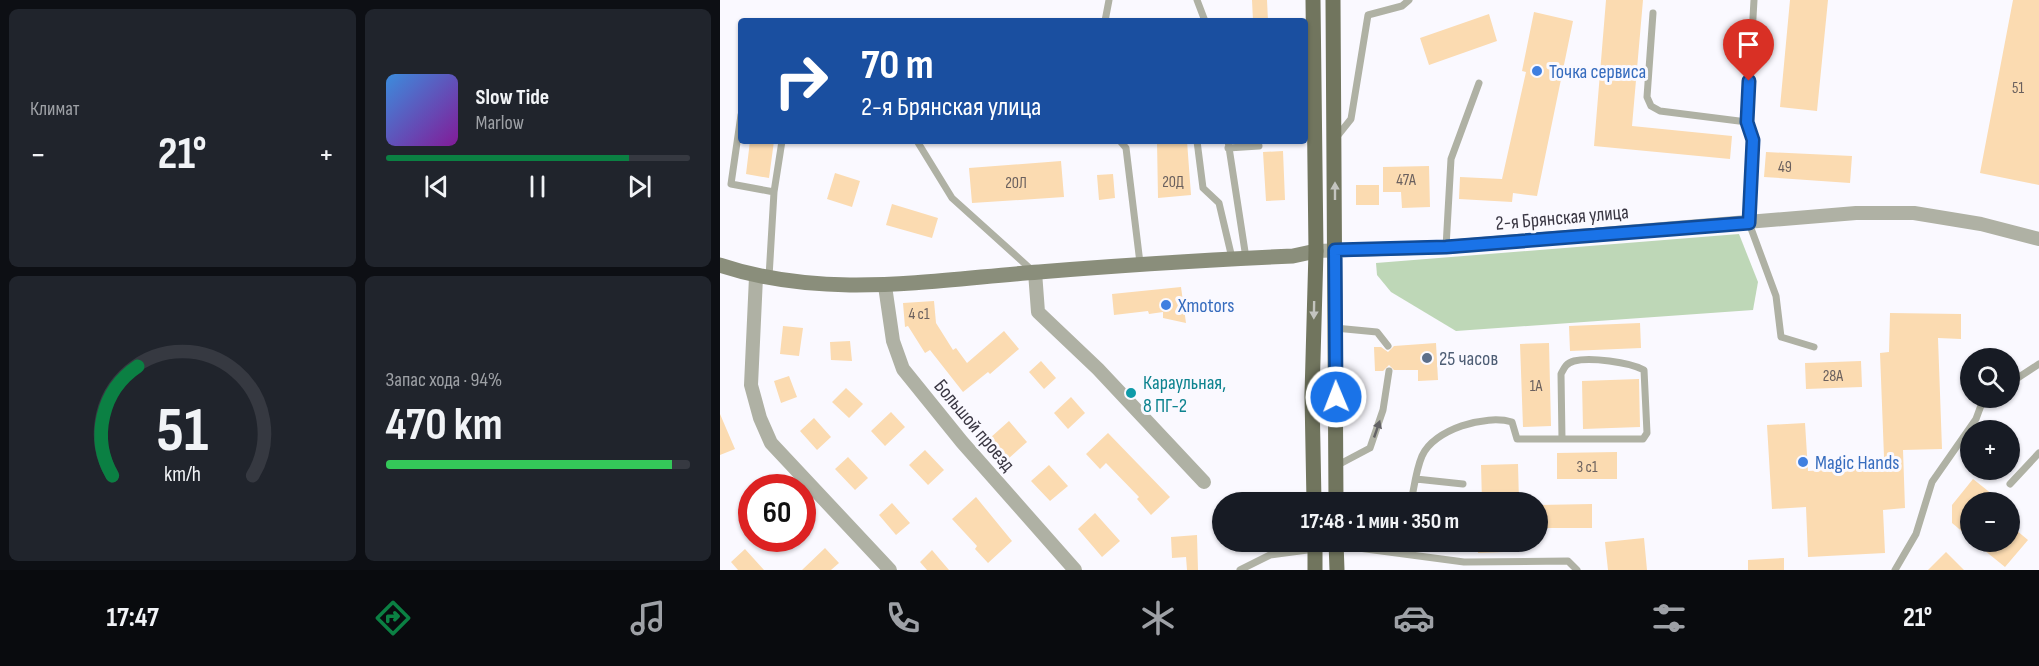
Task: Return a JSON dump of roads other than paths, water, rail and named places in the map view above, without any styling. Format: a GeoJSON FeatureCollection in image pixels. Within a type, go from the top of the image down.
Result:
{"type":"FeatureCollection","features":[{"type":"Feature","properties":{"kind":"main road"},"geometry":{"type":"LineString","coordinates":[[1313,0],[1309,26],[1316,251],[1312,395],[1314,492]]}},
{"type":"Feature","properties":{"kind":"main road"},"geometry":{"type":"LineString","coordinates":[[1333,0],[1336,492]]}},
{"type":"Feature","properties":{"kind":"main road"},"geometry":{"type":"LineString","coordinates":[[1315,552],[1315,570]]}},
{"type":"Feature","properties":{"kind":"main road"},"geometry":{"type":"LineString","coordinates":[[1336,552],[1337,570]]}},
{"type":"Feature","properties":{"kind":"street","name":"2-я Брянская улица"},"geometry":{"type":"LineString","coordinates":[[1316,251],[1446,247],[1856,213],[1914,213],[1981,224],[2039,239]]}},
{"type":"Feature","properties":{"kind":"street"},"geometry":{"type":"LineString","coordinates":[[720,265],[762,278],[830,286],[885,286],[1140,263],[1316,251]]}},
{"type":"Feature","properties":{"kind":"street"},"geometry":{"type":"LineString","coordinates":[[1035,272],[1038,312],[1098,369],[1204,482]]}},
{"type":"Feature","properties":{"kind":"street"},"geometry":{"type":"LineString","coordinates":[[762,278],[751,385],[760,418],[771,443],[890,570]]}},
{"type":"Feature","properties":{"kind":"street","name":"Большой проезд"},"geometry":{"type":"LineString","coordinates":[[885,286],[893,341],[903,369],[962,442],[1075,570]]}},
{"type":"Feature","properties":{"kind":"lane"},"geometry":{"type":"LineString","coordinates":[[1106,18],[1109,0]]}},
{"type":"Feature","properties":{"kind":"lane"},"geometry":{"type":"LineString","coordinates":[[1197,0],[1204,18]]}},
{"type":"Feature","properties":{"kind":"lane"},"geometry":{"type":"LineString","coordinates":[[1335,140],[1351,119],[1368,15],[1402,6],[1409,0]]}},
{"type":"Feature","properties":{"kind":"lane"},"geometry":{"type":"LineString","coordinates":[[1754,0],[1747,122],[1753,140],[1749,223],[1776,296],[1781,337],[1814,347]]}},
{"type":"Feature","properties":{"kind":"lane"},"geometry":{"type":"LineString","coordinates":[[1653,14],[1647,97],[1651,106],[1660,111],[1747,122]]}},
{"type":"Feature","properties":{"kind":"lane"},"geometry":{"type":"LineString","coordinates":[[1446,247],[1451,159],[1479,83]]}},
{"type":"Feature","properties":{"kind":"lane"},"geometry":{"type":"LineString","coordinates":[[738,136],[731,184],[774,192]]}},
{"type":"Feature","properties":{"kind":"lane"},"geometry":{"type":"LineString","coordinates":[[762,278],[782,144]]}},
{"type":"Feature","properties":{"kind":"lane"},"geometry":{"type":"LineString","coordinates":[[919,144],[952,198],[1035,272]]}},
{"type":"Feature","properties":{"kind":"lane"},"geometry":{"type":"LineString","coordinates":[[1123,144],[1126,148],[1140,263]]}},
{"type":"Feature","properties":{"kind":"lane"},"geometry":{"type":"LineString","coordinates":[[1197,144],[1203,188],[1219,203],[1239,258]]}},
{"type":"Feature","properties":{"kind":"lane"},"geometry":{"type":"LineString","coordinates":[[1239,258],[1228,145],[1259,146]]}},
{"type":"Feature","properties":{"kind":"lane"},"geometry":{"type":"LineString","coordinates":[[1335,328],[1377,332],[1388,346]]}},
{"type":"Feature","properties":{"kind":"lane"},"geometry":{"type":"LineString","coordinates":[[1414,492],[1422,457],[1429,445],[1468,422],[1502,419],[1512,422],[1517,439],[1562,439],[1643,439],[1647,433],[1644,370],[1625,363],[1573,361],[1565,366],[1561,374],[1562,439]]}},
{"type":"Feature","properties":{"kind":"lane"},"geometry":{"type":"LineString","coordinates":[[2020,376],[2039,364]]}},
{"type":"Feature","properties":{"kind":"lane"},"geometry":{"type":"LineString","coordinates":[[1336,466],[1370,448],[1383,410],[1389,371]]}},
{"type":"Feature","properties":{"kind":"lane"},"geometry":{"type":"LineString","coordinates":[[1895,570],[1916,534],[1932,482],[1977,419],[1980,408]]}},
{"type":"Feature","properties":{"kind":"lane"},"geometry":{"type":"LineString","coordinates":[[2010,484],[2039,453]]}},
{"type":"Feature","properties":{"kind":"lane"},"geometry":{"type":"LineString","coordinates":[[1416,479],[1463,484]]}},
{"type":"Feature","properties":{"kind":"lane"},"geometry":{"type":"LineString","coordinates":[[1240,570],[1270,555],[1284,552]]}},
{"type":"Feature","properties":{"kind":"lane"},"geometry":{"type":"LineString","coordinates":[[1401,552],[1464,562],[1538,566],[1568,561],[1576,570]]}},
{"type":"Feature","properties":{"kind":"place","name":"Точка сервиса"},"geometry":{"type":"Point","coordinates":[1537,71]}},
{"type":"Feature","properties":{"kind":"place","name":"Xmotors"},"geometry":{"type":"Point","coordinates":[1166,305]}},
{"type":"Feature","properties":{"kind":"place","name":"25 часов"},"geometry":{"type":"Point","coordinates":[1427,358]}},
{"type":"Feature","properties":{"kind":"place","name":"Караульная, 8 ПГ-2"},"geometry":{"type":"Point","coordinates":[1131,393]}},
{"type":"Feature","properties":{"kind":"place","name":"Magic Hands"},"geometry":{"type":"Point","coordinates":[1803,462]}}]}
